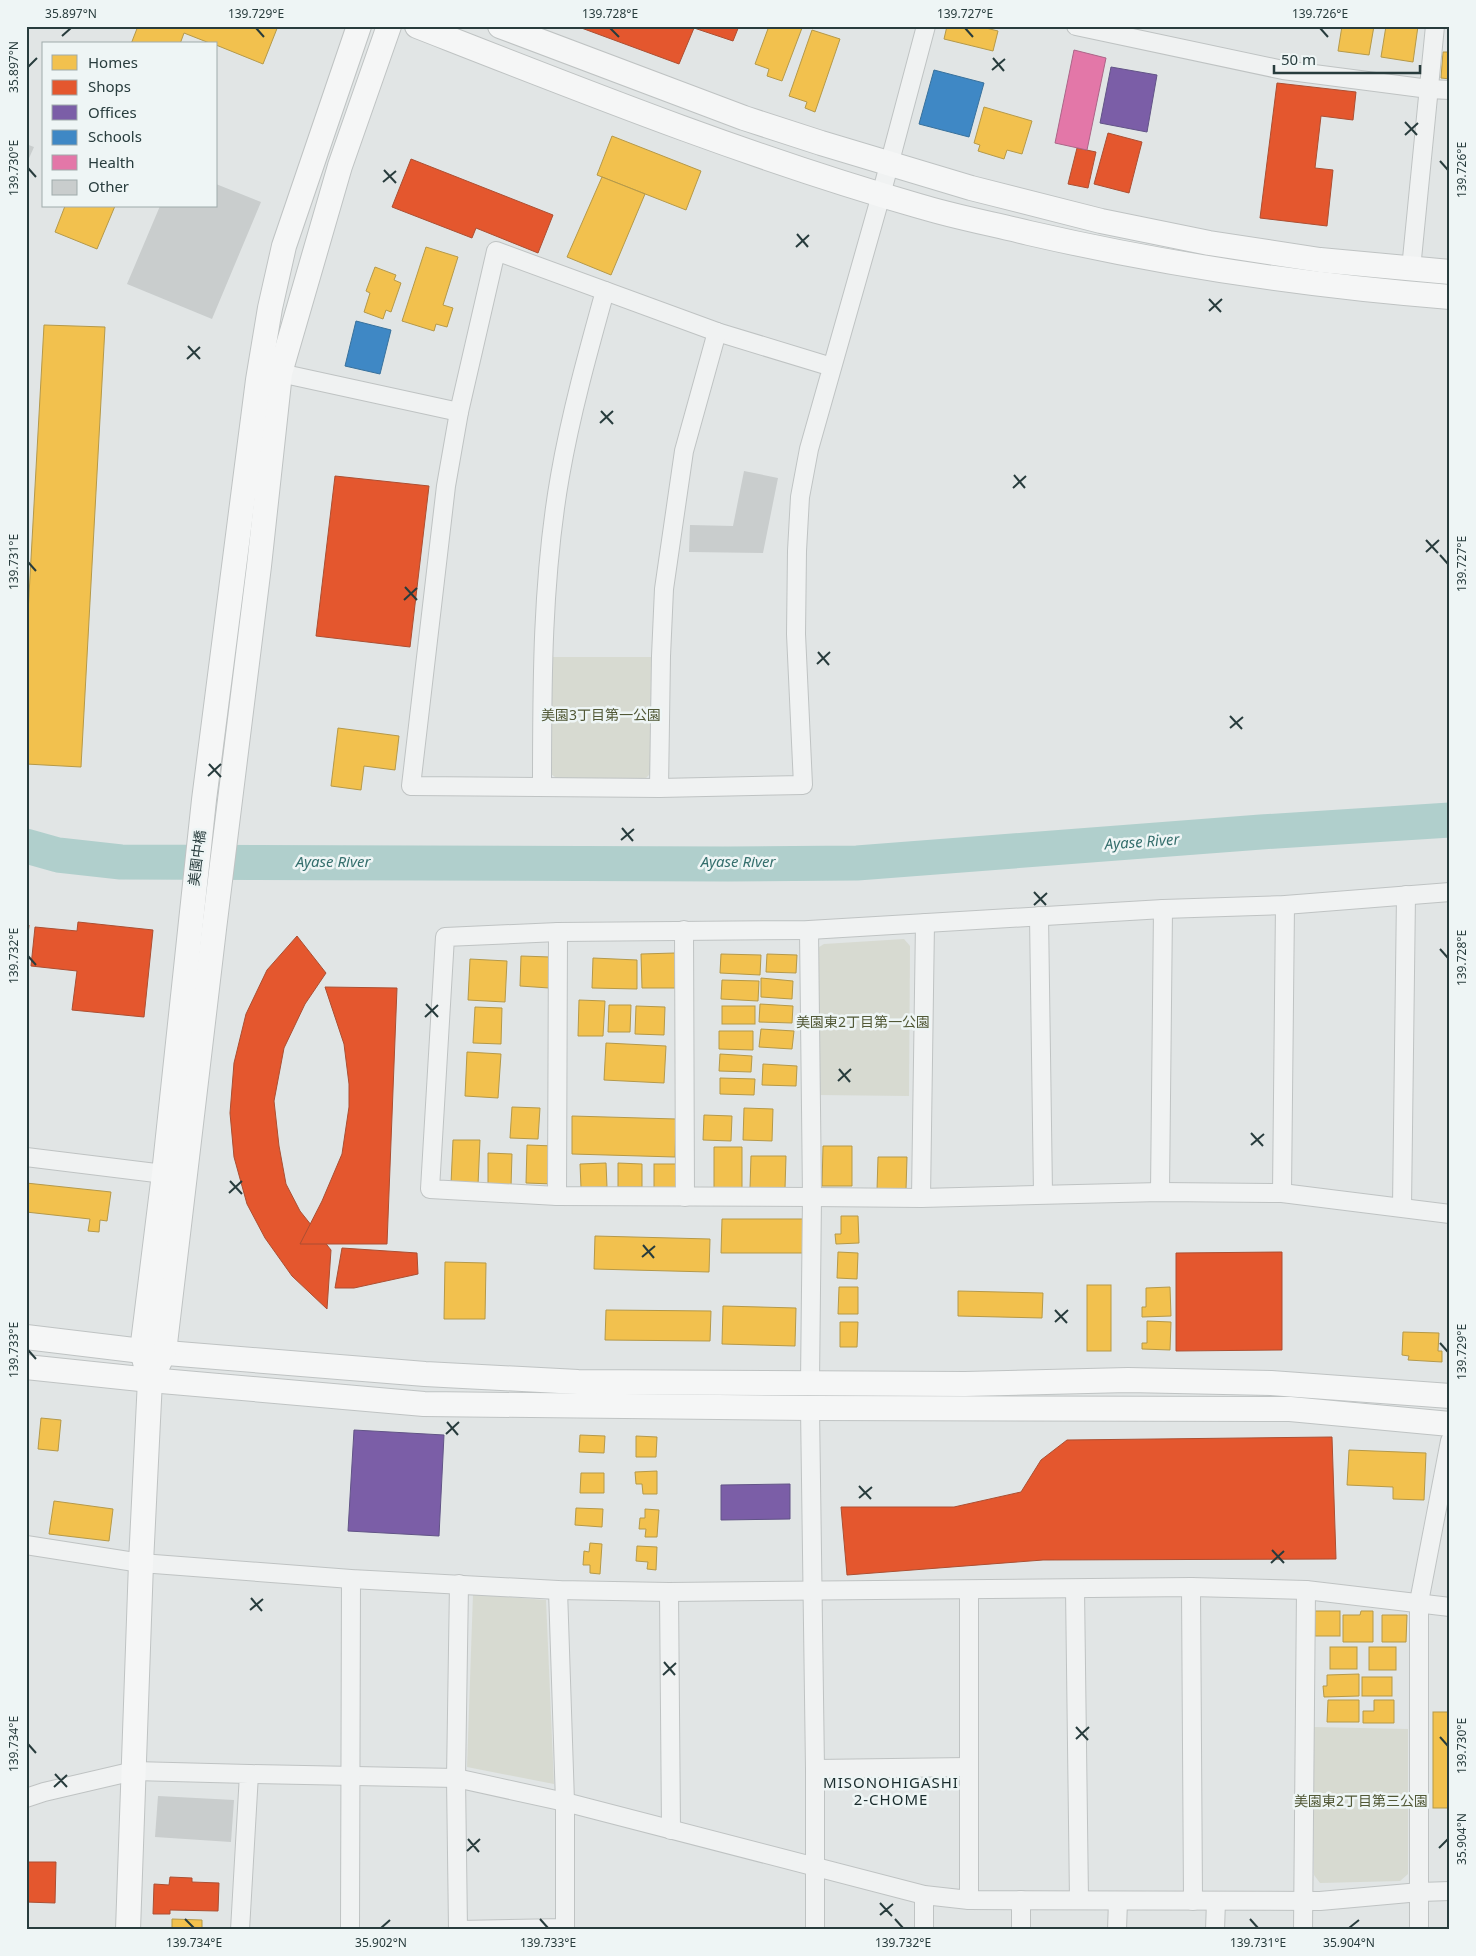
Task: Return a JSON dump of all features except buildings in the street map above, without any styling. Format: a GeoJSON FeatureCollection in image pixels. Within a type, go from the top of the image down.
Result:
{"type":"FeatureCollection","features":[{"type":"Feature","properties":{"kind":"street","name":"美園中橋"},"geometry":{"type":"LineString","coordinates":[[153,1352],[164,1174],[190,916],[258,380],[270,308],[284,246],[359,26]]}},
{"type":"Feature","properties":{"kind":"street","name":"美園中橋"},"geometry":{"type":"LineString","coordinates":[[153,1352],[216,917],[260,556],[280,373],[340,166],[390,26]]}},
{"type":"Feature","properties":{"kind":"street"},"geometry":{"type":"LineString","coordinates":[[417,26],[678,127],[743,150],[922,207],[1074,243],[1206,268],[1318,284],[1450,297]]}},
{"type":"Feature","properties":{"kind":"street"},"geometry":{"type":"LineString","coordinates":[[500,26],[744,118],[971,188],[1101,221],[1209,243],[1320,260],[1450,272]]}},
{"type":"Feature","properties":{"kind":"street"},"geometry":{"type":"LineString","coordinates":[[832,367],[717,332],[496,251],[459,412],[446,486],[411,786],[659,788],[803,785],[796,634],[800,506],[809,450],[881,195],[926,26]]}},
{"type":"Feature","properties":{"kind":"street"},"geometry":{"type":"LineString","coordinates":[[1076,26],[1107,30],[1283,70],[1429,90],[1450,90]]}},
{"type":"Feature","properties":{"kind":"street"},"geometry":{"type":"LineString","coordinates":[[1411,269],[1435,26]]}},
{"type":"Feature","properties":{"kind":"street"},"geometry":{"type":"LineString","coordinates":[[542,787],[543,656],[550,552],[560,477],[577,394],[605,291]]}},
{"type":"Feature","properties":{"kind":"street"},"geometry":{"type":"LineString","coordinates":[[659,788],[664,589],[684,451],[717,332]]}},
{"type":"Feature","properties":{"kind":"street"},"geometry":{"type":"LineString","coordinates":[[280,373],[459,412]]}},
{"type":"Feature","properties":{"kind":"street"},"geometry":{"type":"LineString","coordinates":[[1450,892],[1285,905],[1163,909],[809,930],[558,932],[445,937],[430,1189],[557,1196],[921,1198],[1043,1193],[1282,1193],[1450,1214]]}},
{"type":"Feature","properties":{"kind":"street"},"geometry":{"type":"LineString","coordinates":[[1402,1207],[1406,894]]}},
{"type":"Feature","properties":{"kind":"street"},"geometry":{"type":"LineString","coordinates":[[1282,1193],[1285,905]]}},
{"type":"Feature","properties":{"kind":"street"},"geometry":{"type":"LineString","coordinates":[[1160,1192],[1163,909]]}},
{"type":"Feature","properties":{"kind":"street"},"geometry":{"type":"LineString","coordinates":[[1039,916],[1043,1193]]}},
{"type":"Feature","properties":{"kind":"street"},"geometry":{"type":"LineString","coordinates":[[921,1198],[924,923]]}},
{"type":"Feature","properties":{"kind":"street"},"geometry":{"type":"LineString","coordinates":[[684,930],[685,1196]]}},
{"type":"Feature","properties":{"kind":"street"},"geometry":{"type":"LineString","coordinates":[[809,930],[812,1197],[810,1383]]}},
{"type":"Feature","properties":{"kind":"street"},"geometry":{"type":"LineString","coordinates":[[557,1196],[558,932]]}},
{"type":"Feature","properties":{"kind":"street"},"geometry":{"type":"LineString","coordinates":[[26,1157],[164,1174]]}},
{"type":"Feature","properties":{"kind":"street"},"geometry":{"type":"LineString","coordinates":[[26,1337],[153,1352],[425,1374],[578,1382],[966,1384],[1128,1380],[1271,1383],[1450,1396]]}},
{"type":"Feature","properties":{"kind":"street"},"geometry":{"type":"LineString","coordinates":[[128,1930],[141,1563],[153,1352]]}},
{"type":"Feature","properties":{"kind":"street"},"geometry":{"type":"LineString","coordinates":[[26,1367],[424,1404],[810,1408],[1290,1409],[1450,1424]]}},
{"type":"Feature","properties":{"kind":"street"},"geometry":{"type":"LineString","coordinates":[[810,1408],[815,1769],[815,1930]]}},
{"type":"Feature","properties":{"kind":"street"},"geometry":{"type":"LineString","coordinates":[[1419,1930],[1419,1602],[1450,1441]]}},
{"type":"Feature","properties":{"kind":"street"},"geometry":{"type":"LineString","coordinates":[[26,1545],[141,1563],[351,1579],[558,1590],[669,1592],[1191,1587],[1306,1590],[1450,1607]]}},
{"type":"Feature","properties":{"kind":"street"},"geometry":{"type":"LineString","coordinates":[[350,1930],[351,1579]]}},
{"type":"Feature","properties":{"kind":"street"},"geometry":{"type":"LineString","coordinates":[[459,1584],[456,1778],[458,1930],[566,1929],[566,1802],[558,1590]]}},
{"type":"Feature","properties":{"kind":"street"},"geometry":{"type":"LineString","coordinates":[[1191,1587],[1193,1901]]}},
{"type":"Feature","properties":{"kind":"street"},"geometry":{"type":"LineString","coordinates":[[1076,1589],[1079,1900]]}},
{"type":"Feature","properties":{"kind":"street"},"geometry":{"type":"LineString","coordinates":[[969,1590],[969,1900]]}},
{"type":"Feature","properties":{"kind":"street"},"geometry":{"type":"LineString","coordinates":[[1303,1930],[1306,1590]]}},
{"type":"Feature","properties":{"kind":"street"},"geometry":{"type":"LineString","coordinates":[[669,1592],[671,1830]]}},
{"type":"Feature","properties":{"kind":"street"},"geometry":{"type":"LineString","coordinates":[[815,1769],[968,1767]]}},
{"type":"Feature","properties":{"kind":"street"},"geometry":{"type":"LineString","coordinates":[[26,1798],[134,1771],[456,1778],[566,1802],[924,1895],[969,1900],[1320,1901],[1450,1891]]}},
{"type":"Feature","properties":{"kind":"street"},"geometry":{"type":"LineString","coordinates":[[240,1930],[249,1774]]}},
{"type":"Feature","properties":{"kind":"street"},"geometry":{"type":"LineString","coordinates":[[924,1895],[924,1930]]}},
{"type":"Feature","properties":{"kind":"street"},"geometry":{"type":"LineString","coordinates":[[1020,1930],[1021,1900]]}},
{"type":"Feature","properties":{"kind":"street"},"geometry":{"type":"LineString","coordinates":[[1117,1930],[1118,1901]]}},
{"type":"Feature","properties":{"kind":"street"},"geometry":{"type":"LineString","coordinates":[[1215,1930],[1216,1901]]}},
{"type":"Feature","properties":{"kind":"green space","name":"美園3丁目第一公園"},"geometry":{"type":"Polygon","coordinates":[[[552,657],[651,657],[650,774],[644,780],[559,780],[551,774],[552,657]]]}},
{"type":"Feature","properties":{"kind":"green space","name":"美園東2丁目第一公園"},"geometry":{"type":"Polygon","coordinates":[[[904,939],[910,946],[909,1096],[818,1095],[816,949],[824,944],[904,939]]]}},
{"type":"Feature","properties":{"kind":"green space"},"geometry":{"type":"Polygon","coordinates":[[[473,1594],[546,1600],[554,1784],[467,1767],[473,1594]]]}},
{"type":"Feature","properties":{"kind":"green space","name":"美園東2丁目第三公園"},"geometry":{"type":"Polygon","coordinates":[[[1314,1727],[1408,1729],[1408,1874],[1400,1881],[1320,1883],[1314,1875],[1314,1727]]]}},
{"type":"Feature","properties":{"kind":"waterway","name":"Ayase River"},"geometry":{"type":"LineString","coordinates":[[26,846],[58,855],[121,862],[857,863],[1261,832],[1450,820]]}},
{"type":"Feature","properties":{"kind":"district","name":"MISONOHIGASHI 2-CHOME"},"geometry":{"type":"Point","coordinates":[891,1792]}}]}
